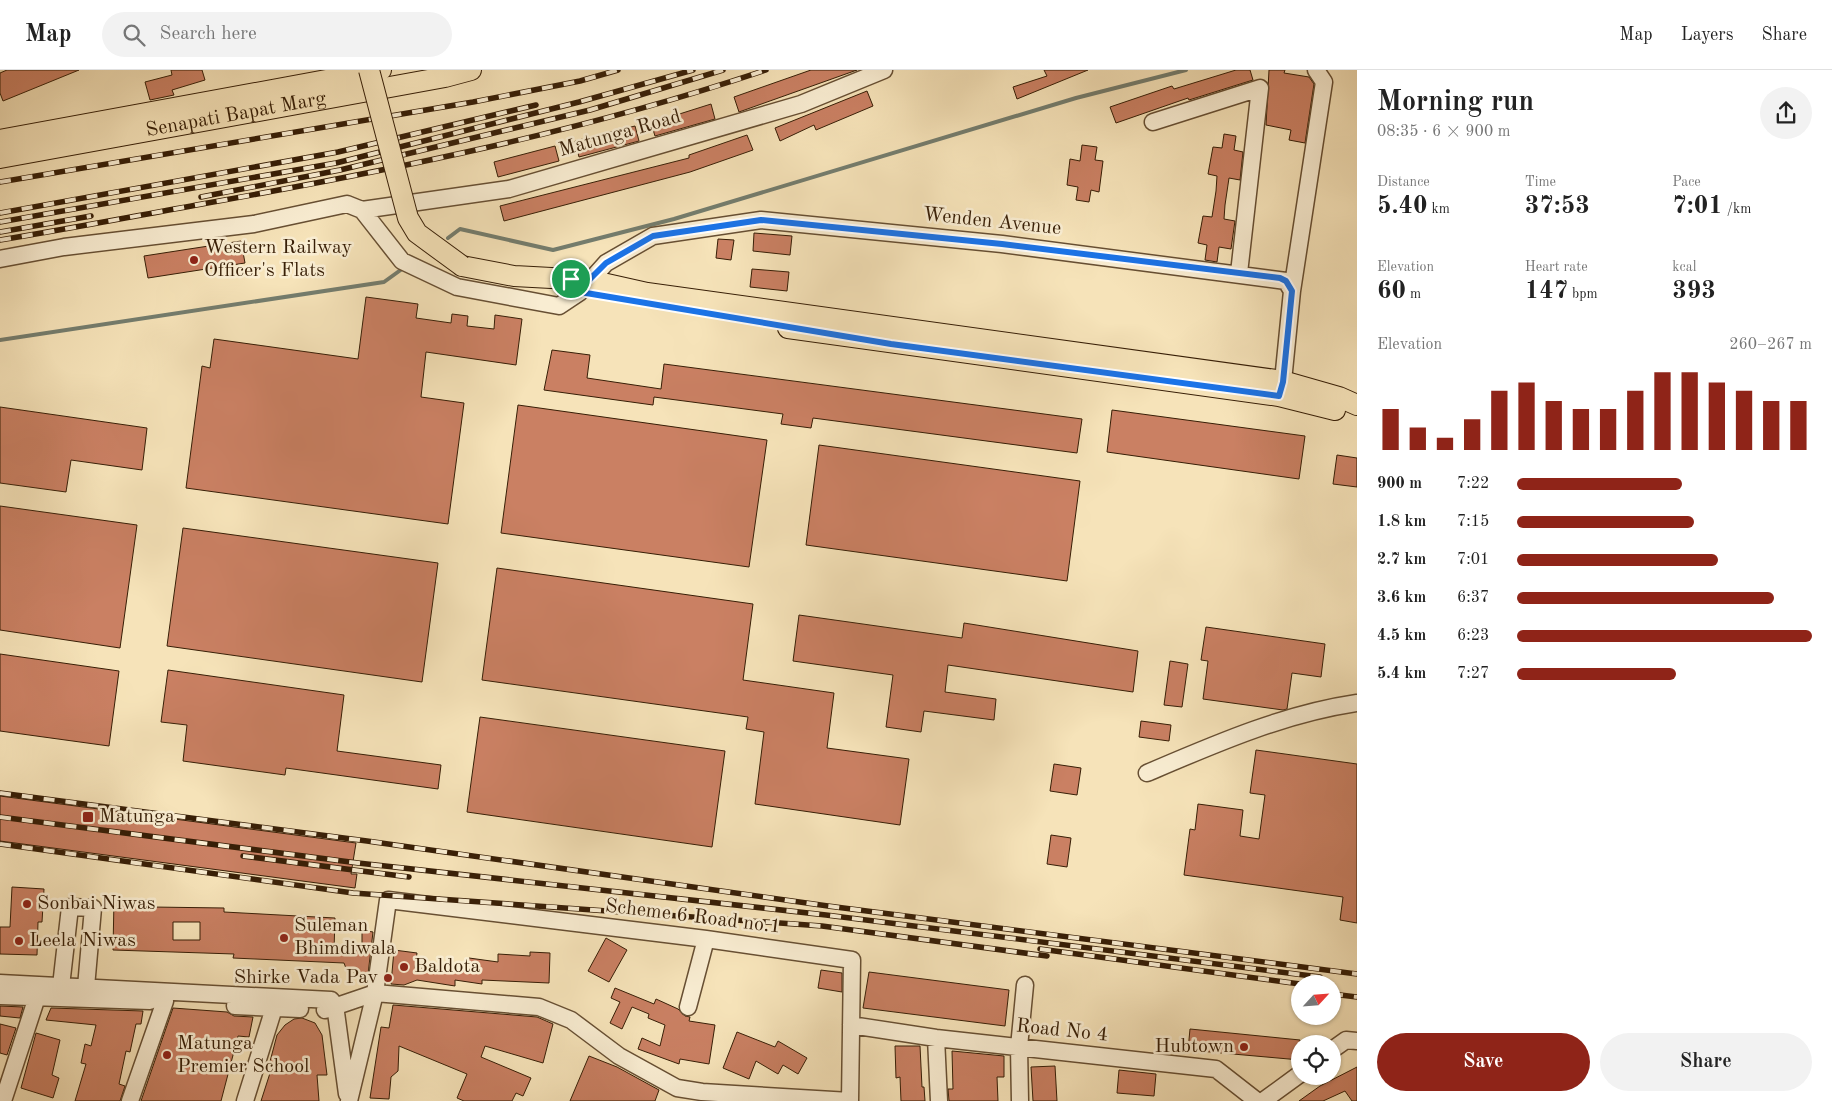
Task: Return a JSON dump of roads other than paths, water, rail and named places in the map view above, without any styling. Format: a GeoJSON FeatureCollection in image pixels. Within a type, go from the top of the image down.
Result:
{"type":"FeatureCollection","features":[{"type":"Feature","properties":{"kind":"main road","name":"Senapati Bapat Marg"},"geometry":{"type":"LineString","coordinates":[[0,140],[37,142],[82,134],[307,93],[369,74],[413,76],[471,70]]}},
{"type":"Feature","properties":{"kind":"main road"},"geometry":{"type":"LineString","coordinates":[[369,74],[408,218],[417,233],[427,242],[462,266],[514,276],[580,284],[645,298],[796,322],[1339,397],[1357,405]]}},
{"type":"Feature","properties":{"kind":"main road","name":"Senapati Bapat Marg"},"geometry":{"type":"LineString","coordinates":[[0,158],[37,142]]}},
{"type":"Feature","properties":{"kind":"main road"},"geometry":{"type":"LineString","coordinates":[[1281,389],[1357,418]]}},
{"type":"Feature","properties":{"kind":"street","name":"Matunga Road"},"geometry":{"type":"LineString","coordinates":[[0,259],[64,247],[254,224],[347,204],[362,210],[509,189],[801,104],[884,70]]}},
{"type":"Feature","properties":{"kind":"street"},"geometry":{"type":"LineString","coordinates":[[1281,389],[1320,76]]}},
{"type":"Feature","properties":{"kind":"street"},"geometry":{"type":"LineString","coordinates":[[1152,122],[1260,88],[1239,273]]}},
{"type":"Feature","properties":{"kind":"street","name":"Wenden Avenue"},"geometry":{"type":"LineString","coordinates":[[362,210],[402,261],[458,287],[559,306],[580,284],[606,263],[653,236],[761,220],[1002,244],[1280,278],[1286,281],[1292,291]]}},
{"type":"Feature","properties":{"kind":"street"},"geometry":{"type":"LineString","coordinates":[[1147,773],[1277,722],[1334,706],[1357,703]]}},
{"type":"Feature","properties":{"kind":"street","name":"Scheme 6 Road no.1"},"geometry":{"type":"LineString","coordinates":[[375,993],[388,900],[706,939],[852,960],[850,1101]]}},
{"type":"Feature","properties":{"kind":"street"},"geometry":{"type":"LineString","coordinates":[[61,986],[70,907],[93,908],[86,987]]}},
{"type":"Feature","properties":{"kind":"street"},"geometry":{"type":"LineString","coordinates":[[688,1008],[706,939]]}},
{"type":"Feature","properties":{"kind":"street"},"geometry":{"type":"LineString","coordinates":[[0,982],[331,1000],[330,1008],[338,1101]]}},
{"type":"Feature","properties":{"kind":"street"},"geometry":{"type":"LineString","coordinates":[[1020,1101],[1019,1047],[1025,985]]}},
{"type":"Feature","properties":{"kind":"street"},"geometry":{"type":"LineString","coordinates":[[348,1101],[375,993]]}},
{"type":"Feature","properties":{"kind":"street"},"geometry":{"type":"LineString","coordinates":[[0,996],[274,1008],[330,1008],[375,993],[539,1007],[571,1020],[619,1056],[694,1096],[850,1101]]}},
{"type":"Feature","properties":{"kind":"street"},"geometry":{"type":"LineString","coordinates":[[3,1101],[36,998]]}},
{"type":"Feature","properties":{"kind":"street"},"geometry":{"type":"LineString","coordinates":[[130,1101],[165,1002]]}},
{"type":"Feature","properties":{"kind":"street"},"geometry":{"type":"LineString","coordinates":[[245,1101],[274,1008]]}},
{"type":"Feature","properties":{"kind":"street"},"geometry":{"type":"LineString","coordinates":[[330,1008],[348,1101]]}},
{"type":"Feature","properties":{"kind":"street","name":"Road No 4"},"geometry":{"type":"LineString","coordinates":[[851,1025],[936,1038],[1216,1069],[1257,1101]]}},
{"type":"Feature","properties":{"kind":"street"},"geometry":{"type":"LineString","coordinates":[[936,1038],[939,1101]]}},
{"type":"Feature","properties":{"kind":"street"},"geometry":{"type":"LineString","coordinates":[[1341,1044],[1346,1040],[1357,1042]]}},
{"type":"Feature","properties":{"kind":"street"},"geometry":{"type":"LineString","coordinates":[[1262,1101],[1291,1080]]}},
{"type":"Feature","properties":{"kind":"waterway"},"geometry":{"type":"LineString","coordinates":[[448,238],[460,229],[553,250],[674,219],[1076,98],[1186,70]]}},
{"type":"Feature","properties":{"kind":"waterway"},"geometry":{"type":"LineString","coordinates":[[0,340],[384,282],[402,269]]}},
{"type":"Feature","properties":{"kind":"railway"},"geometry":{"type":"LineString","coordinates":[[0,182],[473,102],[580,81],[618,70]]}},
{"type":"Feature","properties":{"kind":"railway"},"geometry":{"type":"LineString","coordinates":[[0,222],[336,163],[579,102],[693,70]]}},
{"type":"Feature","properties":{"kind":"railway"},"geometry":{"type":"LineString","coordinates":[[201,197],[340,170],[590,110],[723,70]]}},
{"type":"Feature","properties":{"kind":"railway"},"geometry":{"type":"LineString","coordinates":[[0,240],[274,191],[487,148],[627,112],[766,70]]}},
{"type":"Feature","properties":{"kind":"railway"},"geometry":{"type":"LineString","coordinates":[[0,213],[338,152],[536,105]]}},
{"type":"Feature","properties":{"kind":"railway"},"geometry":{"type":"LineString","coordinates":[[0,232],[91,216]]}},
{"type":"Feature","properties":{"kind":"railway"},"geometry":{"type":"LineString","coordinates":[[0,793],[367,841],[828,906],[1357,974]]}},
{"type":"Feature","properties":{"kind":"railway"},"geometry":{"type":"LineString","coordinates":[[0,817],[358,863],[826,915],[1304,975]]}},
{"type":"Feature","properties":{"kind":"railway"},"geometry":{"type":"LineString","coordinates":[[0,844],[353,893],[822,926],[1047,956]]}},
{"type":"Feature","properties":{"kind":"railway"},"geometry":{"type":"LineString","coordinates":[[243,856],[409,877]]}},
{"type":"Feature","properties":{"kind":"railway"},"geometry":{"type":"LineString","coordinates":[[1040,949],[1291,983]]}},
{"type":"Feature","properties":{"kind":"railway"},"geometry":{"type":"LineString","coordinates":[[1341,995],[1357,997]]}},
{"type":"Feature","properties":{"kind":"place","name":"Western Railway Officer's Flats"},"geometry":{"type":"Point","coordinates":[194,260]}},
{"type":"Feature","properties":{"kind":"place","name":"Matunga"},"geometry":{"type":"Point","coordinates":[88,817]}},
{"type":"Feature","properties":{"kind":"place","name":"Sonbai Niwas"},"geometry":{"type":"Point","coordinates":[27,904]}},
{"type":"Feature","properties":{"kind":"place","name":"Suleman Bhimdiwala"},"geometry":{"type":"Point","coordinates":[284,938]}},
{"type":"Feature","properties":{"kind":"place","name":"Leela Niwas"},"geometry":{"type":"Point","coordinates":[19,941]}},
{"type":"Feature","properties":{"kind":"place","name":"Baldota"},"geometry":{"type":"Point","coordinates":[404,967]}},
{"type":"Feature","properties":{"kind":"place","name":"Shirke Vada Pav"},"geometry":{"type":"Point","coordinates":[388,978]}},
{"type":"Feature","properties":{"kind":"place","name":"Hubtown"},"geometry":{"type":"Point","coordinates":[1244,1047]}},
{"type":"Feature","properties":{"kind":"place","name":"Matunga Premier School"},"geometry":{"type":"Point","coordinates":[167,1055]}}]}
